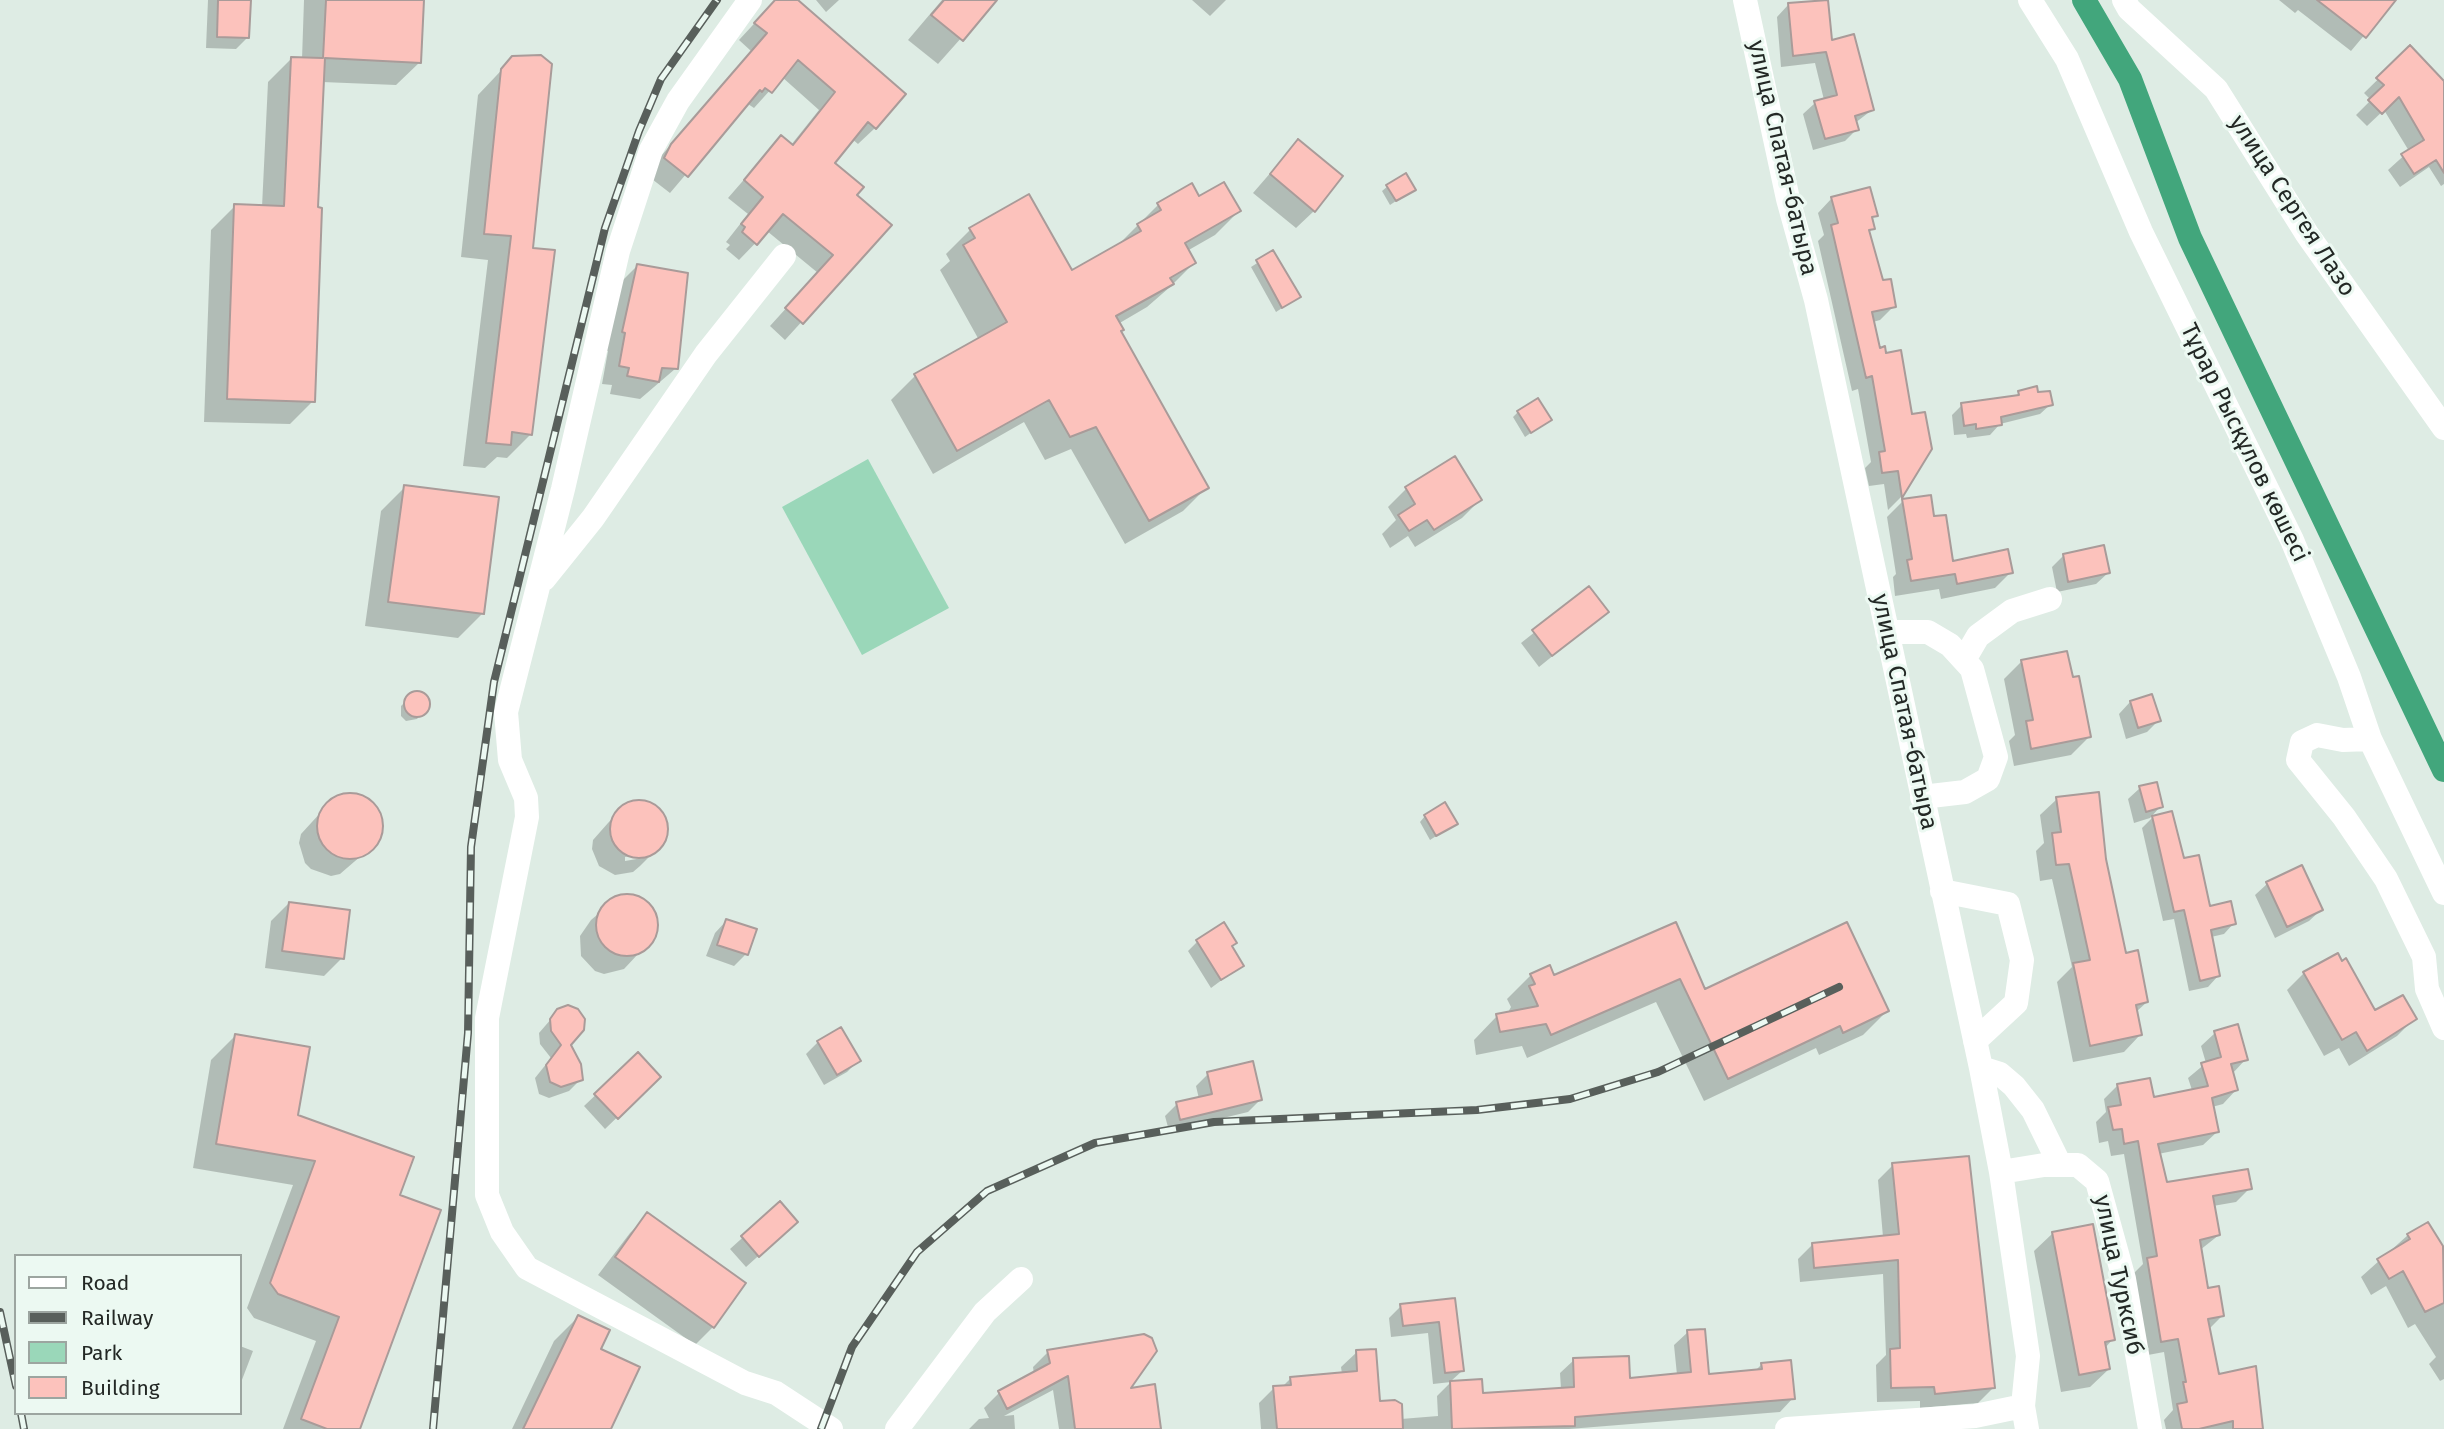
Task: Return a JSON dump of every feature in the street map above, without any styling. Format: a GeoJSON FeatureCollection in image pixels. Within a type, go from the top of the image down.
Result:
{"type":"FeatureCollection","features":[{"type":"Feature","properties":{"kind":"street"},"geometry":{"type":"LineString","coordinates":[[750,0],[678,101],[651,150],[618,251],[506,712],[510,760],[526,798],[527,817],[487,1018],[487,1195],[502,1232],[527,1268],[745,1383],[776,1393],[831,1429]]}},
{"type":"Feature","properties":{"kind":"street","name":"улица Спатая-батыра"},"geometry":{"type":"LineString","coordinates":[[1745,0],[1788,198],[1818,313],[1981,1068],[2001,1171],[2028,1356],[2025,1418]]}},
{"type":"Feature","properties":{"kind":"street","name":"Тұрар Рысқұлов көшесі"},"geometry":{"type":"LineString","coordinates":[[2030,0],[2067,59],[2141,232],[2292,540],[2349,677],[2370,739],[2444,893]]}},
{"type":"Feature","properties":{"kind":"street","name":"улица Сергея Лазо"},"geometry":{"type":"LineString","coordinates":[[2124,0],[2146,25],[2216,89],[2307,234],[2444,428]]}},
{"type":"Feature","properties":{"kind":"street"},"geometry":{"type":"LineString","coordinates":[[539,585],[593,518],[706,354],[784,256]]}},
{"type":"Feature","properties":{"kind":"street"},"geometry":{"type":"LineString","coordinates":[[1964,660],[1978,636],[2012,611],[2050,599]]}},
{"type":"Feature","properties":{"kind":"street"},"geometry":{"type":"LineString","coordinates":[[1887,632],[1928,632],[1950,645],[1972,669],[1996,757],[1989,779],[1965,792],[1922,797]]}},
{"type":"Feature","properties":{"kind":"street"},"geometry":{"type":"LineString","coordinates":[[2370,739],[2343,740],[2316,735],[2302,742],[2298,760],[2344,817],[2386,879],[2424,957],[2427,989],[2444,1028]]}},
{"type":"Feature","properties":{"kind":"street"},"geometry":{"type":"LineString","coordinates":[[1942,891],[2008,904],[2022,960],[2016,1003],[1975,1041]]}},
{"type":"Feature","properties":{"kind":"street"},"geometry":{"type":"LineString","coordinates":[[1981,1068],[2000,1074],[2014,1086],[2033,1110],[2060,1165]]}},
{"type":"Feature","properties":{"kind":"street","name":"улица Турксиб"},"geometry":{"type":"LineString","coordinates":[[2001,1171],[2078,1165],[2097,1181],[2124,1279],[2150,1429]]}},
{"type":"Feature","properties":{"kind":"street"},"geometry":{"type":"LineString","coordinates":[[897,1429],[985,1312],[1021,1279]]}},
{"type":"Feature","properties":{"kind":"street"},"geometry":{"type":"LineString","coordinates":[[1787,1429],[1975,1416],[2025,1418]]}},
{"type":"Feature","properties":{"kind":"green space"},"geometry":{"type":"Polygon","coordinates":[[[868,459],[949,608],[862,655],[782,507],[868,459]]]}},
{"type":"Feature","properties":{"kind":"building"},"geometry":{"type":"Polygon","coordinates":[[[218,0],[251,0],[249,38],[217,37],[218,0]]]}},
{"type":"Feature","properties":{"kind":"building"},"geometry":{"type":"Polygon","coordinates":[[[326,0],[424,0],[421,63],[325,58],[318,207],[322,208],[315,402],[227,399],[234,204],[284,206],[291,57],[323,58],[326,0]]]}},
{"type":"Feature","properties":{"kind":"building"},"geometry":{"type":"Polygon","coordinates":[[[775,0],[798,0],[906,94],[876,129],[868,122],[835,163],[864,187],[857,195],[892,225],[803,324],[785,308],[833,255],[783,214],[757,245],[742,232],[745,227],[741,224],[763,197],[744,180],[781,135],[793,145],[835,92],[798,60],[772,93],[765,88],[762,92],[760,90],[688,177],[664,158],[671,144],[767,33],[754,23],[775,0]]]}},
{"type":"Feature","properties":{"kind":"building"},"geometry":{"type":"Polygon","coordinates":[[[944,0],[997,0],[963,41],[931,15],[944,0]]]}},
{"type":"Feature","properties":{"kind":"building"},"geometry":{"type":"Polygon","coordinates":[[[1828,0],[1832,40],[1854,34],[1874,110],[1855,116],[1859,130],[1825,139],[1814,101],[1837,95],[1826,52],[1793,56],[1788,3],[1828,0]]]}},
{"type":"Feature","properties":{"kind":"building"},"geometry":{"type":"Polygon","coordinates":[[[2317,0],[2396,0],[2366,38],[2317,0]]]}},
{"type":"Feature","properties":{"kind":"building"},"geometry":{"type":"Polygon","coordinates":[[[2410,45],[2444,81],[2444,173],[2436,160],[2414,174],[2401,154],[2424,140],[2399,97],[2382,114],[2368,100],[2384,85],[2376,78],[2410,45]]]}},
{"type":"Feature","properties":{"kind":"building"},"geometry":{"type":"Polygon","coordinates":[[[541,55],[552,64],[533,248],[555,250],[532,435],[512,432],[511,445],[486,443],[511,236],[484,234],[501,69],[512,56],[541,55]]]}},
{"type":"Feature","properties":{"kind":"building"},"geometry":{"type":"Polygon","coordinates":[[[1298,139],[1343,176],[1315,212],[1270,174],[1298,139]]]}},
{"type":"Feature","properties":{"kind":"building"},"geometry":{"type":"Polygon","coordinates":[[[1406,173],[1416,190],[1396,201],[1386,185],[1406,173]]]}},
{"type":"Feature","properties":{"kind":"building"},"geometry":{"type":"Polygon","coordinates":[[[1224,182],[1241,211],[1185,243],[1196,263],[1170,278],[1174,284],[1116,316],[1124,330],[1121,331],[1209,488],[1149,521],[1096,427],[1070,437],[1049,400],[957,451],[914,374],[1007,322],[963,245],[975,238],[969,228],[1029,194],[1072,270],[1141,231],[1137,224],[1161,210],[1157,203],[1192,183],[1199,196],[1224,182]]]}},
{"type":"Feature","properties":{"kind":"building"},"geometry":{"type":"Polygon","coordinates":[[[1870,187],[1878,216],[1872,217],[1875,229],[1869,230],[1883,280],[1891,279],[1896,307],[1872,312],[1880,348],[1885,346],[1886,353],[1901,350],[1912,414],[1925,412],[1932,449],[1902,498],[1898,471],[1882,473],[1879,452],[1885,451],[1872,376],[1866,378],[1831,225],[1838,223],[1831,197],[1870,187]]]}},
{"type":"Feature","properties":{"kind":"building"},"geometry":{"type":"Polygon","coordinates":[[[1273,250],[1301,297],[1282,308],[1256,260],[1273,250]]]}},
{"type":"Feature","properties":{"kind":"building"},"geometry":{"type":"Polygon","coordinates":[[[637,264],[688,273],[678,369],[662,368],[659,382],[627,376],[629,368],[619,366],[625,333],[622,332],[637,264]]]}},
{"type":"Feature","properties":{"kind":"building"},"geometry":{"type":"Polygon","coordinates":[[[2037,386],[2038,392],[2050,391],[2053,405],[2001,417],[2002,425],[1976,429],[1976,424],[1964,426],[1961,403],[2019,395],[2018,391],[2037,386]]]}},
{"type":"Feature","properties":{"kind":"building"},"geometry":{"type":"Polygon","coordinates":[[[1538,398],[1552,420],[1531,433],[1517,411],[1538,398]]]}},
{"type":"Feature","properties":{"kind":"building"},"geometry":{"type":"Polygon","coordinates":[[[1455,456],[1482,500],[1434,530],[1427,520],[1409,531],[1398,515],[1415,504],[1405,487],[1455,456]]]}},
{"type":"Feature","properties":{"kind":"building"},"geometry":{"type":"Polygon","coordinates":[[[404,485],[499,497],[484,614],[388,602],[404,485]]]}},
{"type":"Feature","properties":{"kind":"building"},"geometry":{"type":"Polygon","coordinates":[[[1931,495],[1934,516],[1946,515],[1953,561],[2008,549],[2013,573],[1957,584],[1955,574],[1911,581],[1907,560],[1912,559],[1902,499],[1931,495]]]}},
{"type":"Feature","properties":{"kind":"building"},"geometry":{"type":"Polygon","coordinates":[[[2104,545],[2110,573],[2068,582],[2063,554],[2104,545]]]}},
{"type":"Feature","properties":{"kind":"building"},"geometry":{"type":"Polygon","coordinates":[[[1589,586],[1609,612],[1552,656],[1532,630],[1589,586]]]}},
{"type":"Feature","properties":{"kind":"building"},"geometry":{"type":"Polygon","coordinates":[[[2067,651],[2073,677],[2079,676],[2091,737],[2031,749],[2026,721],[2033,720],[2021,660],[2067,651]]]}},
{"type":"Feature","properties":{"kind":"building"},"geometry":{"type":"Polygon","coordinates":[[[417,691],[426,695],[430,704],[426,713],[417,717],[408,713],[404,704],[408,695],[417,691]]]}},
{"type":"Feature","properties":{"kind":"building"},"geometry":{"type":"Polygon","coordinates":[[[2152,694],[2161,721],[2138,728],[2130,701],[2152,694]]]}},
{"type":"Feature","properties":{"kind":"building"},"geometry":{"type":"Polygon","coordinates":[[[2157,782],[2163,807],[2146,812],[2139,786],[2157,782]]]}},
{"type":"Feature","properties":{"kind":"building"},"geometry":{"type":"Polygon","coordinates":[[[2099,792],[2106,859],[2126,953],[2138,950],[2148,1002],[2136,1005],[2142,1035],[2090,1046],[2073,963],[2090,960],[2069,864],[2056,865],[2052,833],[2061,832],[2056,797],[2099,792]]]}},
{"type":"Feature","properties":{"kind":"building"},"geometry":{"type":"Polygon","coordinates":[[[350,793],[363,796],[373,803],[380,813],[383,826],[380,839],[373,849],[363,856],[350,859],[337,856],[327,849],[320,839],[317,826],[320,813],[327,803],[337,796],[350,793]]]}},
{"type":"Feature","properties":{"kind":"building"},"geometry":{"type":"Polygon","coordinates":[[[639,800],[650,802],[663,813],[668,829],[666,840],[655,853],[639,858],[628,856],[615,845],[610,829],[612,818],[623,805],[639,800]]]}},
{"type":"Feature","properties":{"kind":"building"},"geometry":{"type":"Polygon","coordinates":[[[1445,802],[1458,824],[1436,836],[1424,815],[1445,802]]]}},
{"type":"Feature","properties":{"kind":"building"},"geometry":{"type":"Polygon","coordinates":[[[2172,811],[2184,858],[2199,855],[2210,906],[2231,901],[2236,924],[2211,930],[2220,976],[2200,981],[2184,910],[2174,912],[2152,816],[2172,811]]]}},
{"type":"Feature","properties":{"kind":"building"},"geometry":{"type":"Polygon","coordinates":[[[2302,865],[2323,910],[2287,927],[2266,882],[2302,865]]]}},
{"type":"Feature","properties":{"kind":"building"},"geometry":{"type":"Polygon","coordinates":[[[621,894],[633,894],[649,903],[656,913],[656,937],[649,947],[633,956],[621,956],[610,951],[601,942],[596,931],[596,919],[601,908],[610,899],[621,894]]]}},
{"type":"Feature","properties":{"kind":"building"},"geometry":{"type":"Polygon","coordinates":[[[289,902],[350,910],[344,959],[282,951],[289,902]]]}},
{"type":"Feature","properties":{"kind":"building"},"geometry":{"type":"Polygon","coordinates":[[[726,919],[757,929],[748,955],[717,945],[726,919]]]}},
{"type":"Feature","properties":{"kind":"building"},"geometry":{"type":"Polygon","coordinates":[[[1224,922],[1237,943],[1232,946],[1244,966],[1221,980],[1196,940],[1224,922]]]}},
{"type":"Feature","properties":{"kind":"building"},"geometry":{"type":"Polygon","coordinates":[[[1676,922],[1705,989],[1847,922],[1889,1011],[1843,1033],[1840,1026],[1728,1079],[1680,979],[1551,1035],[1546,1024],[1500,1032],[1496,1014],[1538,1006],[1529,986],[1535,984],[1530,974],[1550,965],[1554,975],[1676,922]]]}},
{"type":"Feature","properties":{"kind":"building"},"geometry":{"type":"Polygon","coordinates":[[[2338,953],[2342,961],[2346,958],[2375,1010],[2403,995],[2417,1019],[2367,1051],[2356,1032],[2342,1040],[2303,972],[2338,953]]]}},
{"type":"Feature","properties":{"kind":"building"},"geometry":{"type":"Polygon","coordinates":[[[568,1005],[578,1009],[585,1019],[584,1030],[571,1045],[581,1064],[583,1080],[561,1087],[550,1082],[546,1065],[561,1045],[551,1031],[550,1019],[557,1009],[568,1005]]]}},
{"type":"Feature","properties":{"kind":"building"},"geometry":{"type":"Polygon","coordinates":[[[2238,1024],[2248,1060],[2231,1064],[2238,1090],[2212,1098],[2219,1132],[2158,1144],[2167,1182],[2248,1169],[2252,1189],[2213,1196],[2220,1235],[2200,1240],[2208,1288],[2219,1286],[2224,1316],[2208,1319],[2219,1374],[2256,1366],[2263,1429],[2233,1429],[2233,1421],[2199,1429],[2182,1429],[2177,1404],[2187,1402],[2183,1382],[2186,1382],[2178,1339],[2161,1342],[2147,1258],[2157,1256],[2138,1141],[2124,1144],[2122,1129],[2113,1130],[2108,1107],[2121,1105],[2117,1084],[2150,1078],[2154,1097],[2208,1086],[2201,1063],[2221,1057],[2214,1031],[2238,1024]]]}},
{"type":"Feature","properties":{"kind":"building"},"geometry":{"type":"Polygon","coordinates":[[[841,1027],[861,1061],[837,1075],[817,1041],[841,1027]]]}},
{"type":"Feature","properties":{"kind":"building"},"geometry":{"type":"Polygon","coordinates":[[[235,1034],[310,1047],[298,1115],[414,1157],[400,1195],[441,1210],[360,1429],[327,1429],[301,1419],[339,1317],[278,1294],[270,1283],[315,1161],[216,1144],[235,1034]]]}},
{"type":"Feature","properties":{"kind":"building"},"geometry":{"type":"Polygon","coordinates":[[[638,1052],[661,1077],[618,1119],[594,1094],[638,1052]]]}},
{"type":"Feature","properties":{"kind":"building"},"geometry":{"type":"Polygon","coordinates":[[[1253,1061],[1262,1100],[1180,1120],[1176,1102],[1212,1094],[1207,1072],[1253,1061]]]}},
{"type":"Feature","properties":{"kind":"building"},"geometry":{"type":"Polygon","coordinates":[[[1969,1156],[1995,1388],[1935,1394],[1934,1387],[1891,1388],[1890,1349],[1900,1348],[1898,1260],[1814,1268],[1812,1243],[1899,1234],[1892,1163],[1969,1156]]]}},
{"type":"Feature","properties":{"kind":"building"},"geometry":{"type":"Polygon","coordinates":[[[780,1201],[798,1222],[759,1257],[741,1236],[780,1201]]]}},
{"type":"Feature","properties":{"kind":"building"},"geometry":{"type":"Polygon","coordinates":[[[647,1212],[746,1283],[714,1328],[615,1257],[647,1212]]]}},
{"type":"Feature","properties":{"kind":"building"},"geometry":{"type":"Polygon","coordinates":[[[2428,1222],[2443,1246],[2444,1303],[2425,1312],[2403,1271],[2389,1279],[2377,1259],[2410,1239],[2407,1234],[2428,1222]]]}},
{"type":"Feature","properties":{"kind":"building"},"geometry":{"type":"Polygon","coordinates":[[[2093,1224],[2115,1340],[2105,1342],[2110,1369],[2079,1375],[2052,1232],[2093,1224]]]}},
{"type":"Feature","properties":{"kind":"building"},"geometry":{"type":"Polygon","coordinates":[[[1455,1298],[1464,1371],[1445,1373],[1439,1322],[1403,1326],[1400,1304],[1455,1298]]]}},
{"type":"Feature","properties":{"kind":"building"},"geometry":{"type":"Polygon","coordinates":[[[578,1315],[610,1330],[601,1349],[640,1367],[611,1429],[523,1429],[578,1315]]]}},
{"type":"Feature","properties":{"kind":"building"},"geometry":{"type":"Polygon","coordinates":[[[1705,1329],[1709,1374],[1762,1369],[1761,1363],[1791,1360],[1795,1399],[1575,1417],[1575,1426],[1452,1429],[1450,1381],[1482,1379],[1483,1393],[1574,1387],[1573,1358],[1629,1356],[1630,1378],[1691,1372],[1687,1330],[1705,1329]]]}},
{"type":"Feature","properties":{"kind":"building"},"geometry":{"type":"Polygon","coordinates":[[[1144,1334],[1152,1338],[1157,1351],[1131,1388],[1155,1384],[1161,1429],[1075,1429],[1068,1376],[1007,1409],[998,1391],[1050,1363],[1047,1350],[1144,1334]]]}},
{"type":"Feature","properties":{"kind":"building"},"geometry":{"type":"Polygon","coordinates":[[[1376,1349],[1380,1401],[1395,1400],[1402,1404],[1403,1429],[1277,1429],[1273,1386],[1291,1385],[1290,1377],[1357,1371],[1356,1350],[1376,1349]]]}},
{"type":"Feature","properties":{"kind":"waterway"},"geometry":{"type":"LineString","coordinates":[[2084,0],[2130,79],[2190,238],[2444,770]]}},
{"type":"Feature","properties":{"kind":"railway"},"geometry":{"type":"LineString","coordinates":[[433,1429],[468,1033],[471,847],[494,682],[605,228],[639,131],[661,79],[717,0]]}},
{"type":"Feature","properties":{"kind":"railway"},"geometry":{"type":"LineString","coordinates":[[821,1429],[852,1347],[917,1252],[987,1191],[1095,1143],[1214,1122],[1477,1110],[1570,1099],[1658,1072],[1839,987]]}},
{"type":"Feature","properties":{"kind":"railway"},"geometry":{"type":"LineString","coordinates":[[0,1312],[14,1377]]}},
{"type":"Feature","properties":{"kind":"railway"},"geometry":{"type":"LineString","coordinates":[[21,1415],[24,1429]]}}]}
